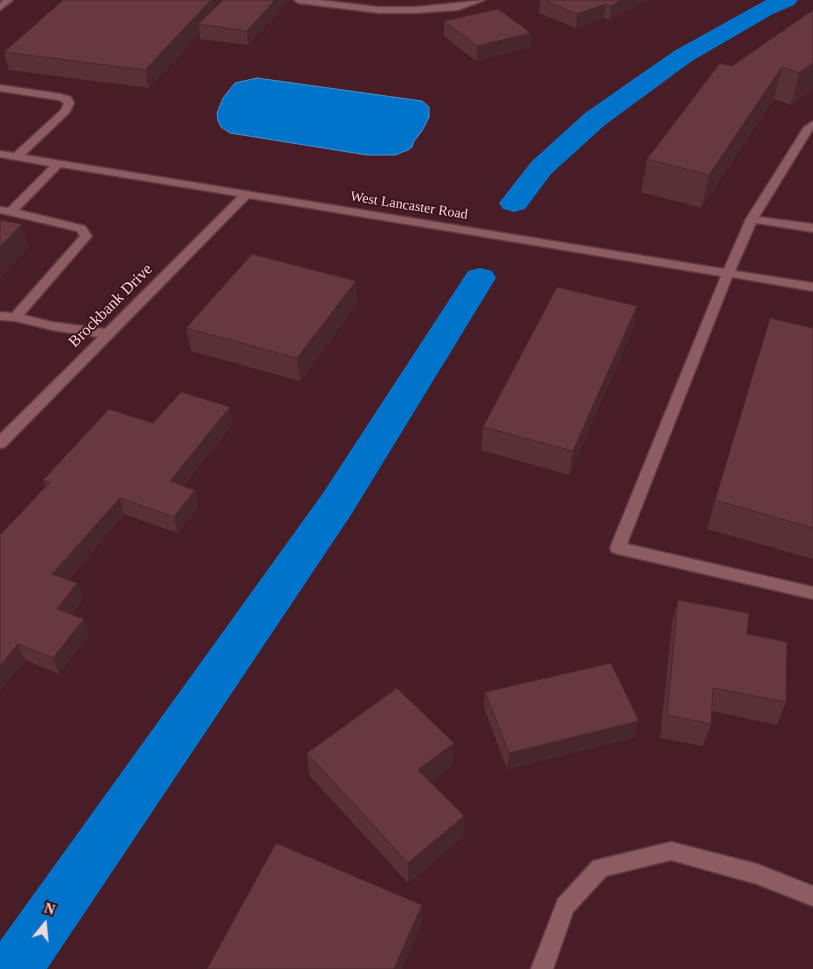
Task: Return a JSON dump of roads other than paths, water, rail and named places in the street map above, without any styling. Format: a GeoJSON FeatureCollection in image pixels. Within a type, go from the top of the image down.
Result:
{"type":"FeatureCollection","features":[{"type":"Feature","properties":{"kind":"street"},"geometry":{"type":"LineString","coordinates":[[0,7],[9,0]]}},
{"type":"Feature","properties":{"kind":"street"},"geometry":{"type":"LineString","coordinates":[[298,0],[379,10],[458,7],[481,0]]}},
{"type":"Feature","properties":{"kind":"street"},"geometry":{"type":"LineString","coordinates":[[0,88],[61,97],[67,99],[69,104],[65,111],[17,156]]}},
{"type":"Feature","properties":{"kind":"street"},"geometry":{"type":"LineString","coordinates":[[813,124],[809,127],[752,219],[728,273],[618,548],[813,593]]}},
{"type":"Feature","properties":{"kind":"street","name":"West Lancaster Road"},"geometry":{"type":"LineString","coordinates":[[0,154],[813,287]]}},
{"type":"Feature","properties":{"kind":"street"},"geometry":{"type":"LineString","coordinates":[[6,211],[59,163]]}},
{"type":"Feature","properties":{"kind":"street","name":"Brockbank Drive"},"geometry":{"type":"LineString","coordinates":[[0,443],[246,194]]}},
{"type":"Feature","properties":{"kind":"street"},"geometry":{"type":"LineString","coordinates":[[6,211],[81,228],[86,236],[15,317]]}},
{"type":"Feature","properties":{"kind":"street"},"geometry":{"type":"LineString","coordinates":[[752,219],[813,228]]}},
{"type":"Feature","properties":{"kind":"street"},"geometry":{"type":"LineString","coordinates":[[0,316],[108,334]]}},
{"type":"Feature","properties":{"kind":"street"},"geometry":{"type":"LineString","coordinates":[[542,969],[565,906],[600,868],[671,851],[757,874],[813,896]]}},
{"type":"Feature","properties":{"kind":"water"},"geometry":{"type":"Polygon","coordinates":[[[257,78],[422,101],[429,107],[429,117],[412,147],[395,155],[367,155],[230,133],[221,127],[218,121],[217,113],[223,98],[235,83],[257,78]]]}},
{"type":"Feature","properties":{"kind":"waterway"},"geometry":{"type":"LineString","coordinates":[[514,203],[541,168],[595,119],[683,56],[765,9],[786,0]]}},
{"type":"Feature","properties":{"kind":"waterway"},"geometry":{"type":"LineString","coordinates":[[14,969],[337,504],[480,278]]}}]}
